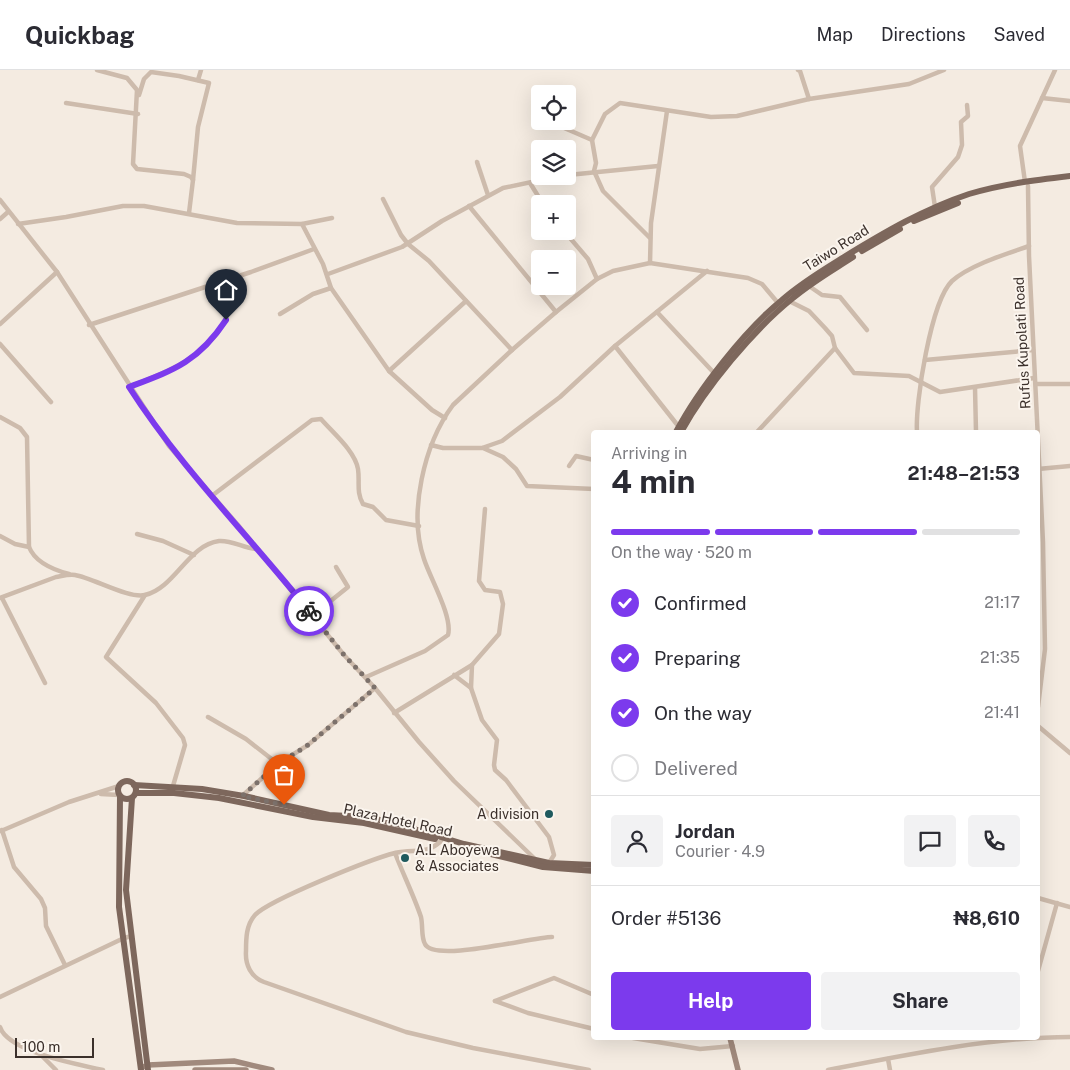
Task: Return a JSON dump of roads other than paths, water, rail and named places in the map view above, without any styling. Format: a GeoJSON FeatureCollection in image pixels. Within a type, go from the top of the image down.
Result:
{"type":"FeatureCollection","features":[{"type":"Feature","properties":{"kind":"main road","name":"Taiwo Road"},"geometry":{"type":"LineString","coordinates":[[680,430],[698,395],[752,330],[778,303],[811,278],[876,238],[935,207],[970,194],[1070,178]]}},
{"type":"Feature","properties":{"kind":"main road","name":"Taiwo Road"},"geometry":{"type":"LineString","coordinates":[[680,430],[737,355],[789,301],[809,286],[913,222],[973,198],[1027,184]]}},
{"type":"Feature","properties":{"kind":"main road"},"geometry":{"type":"LineString","coordinates":[[148,1067],[126,890],[134,796],[134,785],[126,781],[119,786],[119,907],[139,1070],[148,1067],[234,1061],[272,1070]]}},
{"type":"Feature","properties":{"kind":"main road","name":"Plaza Hotel Road"},"geometry":{"type":"LineString","coordinates":[[134,785],[174,786],[242,796],[329,814],[366,818],[464,844],[550,862],[591,865]]}},
{"type":"Feature","properties":{"kind":"main road","name":"Plaza Hotel Road"},"geometry":{"type":"LineString","coordinates":[[134,796],[174,793],[219,798],[312,817],[364,823],[441,840],[543,867],[591,871]]}},
{"type":"Feature","properties":{"kind":"main road"},"geometry":{"type":"LineString","coordinates":[[119,796],[125,800],[134,796]]}},
{"type":"Feature","properties":{"kind":"main road"},"geometry":{"type":"LineString","coordinates":[[731,1040],[738,1070]]}},
{"type":"Feature","properties":{"kind":"main road"},"geometry":{"type":"LineString","coordinates":[[195,1070],[246,1070]]}},
{"type":"Feature","properties":{"kind":"street"},"geometry":{"type":"LineString","coordinates":[[97,70],[126,78],[138,90],[138,114],[133,160],[135,167],[189,175],[192,180]]}},
{"type":"Feature","properties":{"kind":"street"},"geometry":{"type":"LineString","coordinates":[[198,80],[201,70]]}},
{"type":"Feature","properties":{"kind":"street"},"geometry":{"type":"LineString","coordinates":[[800,70],[809,99]]}},
{"type":"Feature","properties":{"kind":"street"},"geometry":{"type":"LineString","coordinates":[[650,238],[603,191],[594,171],[596,163],[592,140],[605,114],[620,103],[721,117],[762,111],[809,99],[909,84],[944,70]]}},
{"type":"Feature","properties":{"kind":"street","name":"Rufus Kupolati Road"},"geometry":{"type":"LineString","coordinates":[[1037,430],[1028,246],[1027,184],[1020,146],[1055,70]]}},
{"type":"Feature","properties":{"kind":"street"},"geometry":{"type":"LineString","coordinates":[[139,97],[144,79],[151,72],[198,80],[206,82],[210,86],[198,127],[189,213]]}},
{"type":"Feature","properties":{"kind":"street"},"geometry":{"type":"LineString","coordinates":[[1042,98],[1070,100]]}},
{"type":"Feature","properties":{"kind":"street"},"geometry":{"type":"LineString","coordinates":[[66,103],[138,114]]}},
{"type":"Feature","properties":{"kind":"street"},"geometry":{"type":"LineString","coordinates":[[935,207],[932,187],[958,157],[962,145],[961,122],[968,116],[967,105]]}},
{"type":"Feature","properties":{"kind":"street"},"geometry":{"type":"LineString","coordinates":[[650,263],[650,238],[658,166],[667,111]]}},
{"type":"Feature","properties":{"kind":"street"},"geometry":{"type":"LineString","coordinates":[[569,130],[592,140]]}},
{"type":"Feature","properties":{"kind":"street"},"geometry":{"type":"LineString","coordinates":[[477,162],[488,195]]}},
{"type":"Feature","properties":{"kind":"street"},"geometry":{"type":"LineString","coordinates":[[576,174],[658,166]]}},
{"type":"Feature","properties":{"kind":"street"},"geometry":{"type":"LineString","coordinates":[[328,274],[387,254],[408,244],[442,220],[503,188],[530,183],[537,195]]}},
{"type":"Feature","properties":{"kind":"street"},"geometry":{"type":"LineString","coordinates":[[383,199],[401,235],[408,244],[420,252],[512,350]]}},
{"type":"Feature","properties":{"kind":"street"},"geometry":{"type":"LineString","coordinates":[[0,200],[57,272],[89,325],[169,446],[213,495],[344,655],[366,677],[394,713],[454,781],[543,867]]}},
{"type":"Feature","properties":{"kind":"street"},"geometry":{"type":"LineString","coordinates":[[18,224],[66,218],[123,206],[144,206],[237,223],[302,224],[332,218]]}},
{"type":"Feature","properties":{"kind":"street"},"geometry":{"type":"LineString","coordinates":[[469,206],[556,312]]}},
{"type":"Feature","properties":{"kind":"street"},"geometry":{"type":"LineString","coordinates":[[0,219],[8,212]]}},
{"type":"Feature","properties":{"kind":"street"},"geometry":{"type":"LineString","coordinates":[[302,224],[328,274],[331,288],[389,371],[432,410],[445,418]]}},
{"type":"Feature","properties":{"kind":"street"},"geometry":{"type":"LineString","coordinates":[[572,240],[588,259],[597,279]]}},
{"type":"Feature","properties":{"kind":"street"},"geometry":{"type":"LineString","coordinates":[[917,430],[920,380],[933,323],[952,281],[992,260],[1028,246]]}},
{"type":"Feature","properties":{"kind":"street"},"geometry":{"type":"LineString","coordinates":[[89,325],[314,250]]}},
{"type":"Feature","properties":{"kind":"street"},"geometry":{"type":"LineString","coordinates":[[366,677],[425,651],[448,635],[448,621],[420,545],[418,518],[424,469],[431,445],[445,418],[462,396],[512,350],[597,279],[632,265],[650,263],[707,271],[757,281],[778,303]]}},
{"type":"Feature","properties":{"kind":"street"},"geometry":{"type":"LineString","coordinates":[[431,445],[443,448],[482,448],[502,441],[560,397],[615,346],[707,271]]}},
{"type":"Feature","properties":{"kind":"street"},"geometry":{"type":"LineString","coordinates":[[0,324],[57,272]]}},
{"type":"Feature","properties":{"kind":"street"},"geometry":{"type":"LineString","coordinates":[[809,286],[822,294],[840,297],[866,330]]}},
{"type":"Feature","properties":{"kind":"street"},"geometry":{"type":"LineString","coordinates":[[280,314],[313,294],[331,288]]}},
{"type":"Feature","properties":{"kind":"street"},"geometry":{"type":"LineString","coordinates":[[389,371],[466,301]]}},
{"type":"Feature","properties":{"kind":"street"},"geometry":{"type":"LineString","coordinates":[[789,301],[809,311],[832,336],[835,348],[854,373],[909,376],[940,392],[1034,378]]}},
{"type":"Feature","properties":{"kind":"street"},"geometry":{"type":"LineString","coordinates":[[129,387],[168,372],[201,352],[226,320],[228,310]]}},
{"type":"Feature","properties":{"kind":"street"},"geometry":{"type":"LineString","coordinates":[[657,312],[715,374]]}},
{"type":"Feature","properties":{"kind":"street"},"geometry":{"type":"LineString","coordinates":[[0,344],[51,402]]}},
{"type":"Feature","properties":{"kind":"street"},"geometry":{"type":"LineString","coordinates":[[615,346],[678,430]]}},
{"type":"Feature","properties":{"kind":"street"},"geometry":{"type":"LineString","coordinates":[[759,430],[835,348]]}},
{"type":"Feature","properties":{"kind":"street"},"geometry":{"type":"LineString","coordinates":[[925,360],[1033,350]]}},
{"type":"Feature","properties":{"kind":"street"},"geometry":{"type":"LineString","coordinates":[[1036,384],[1070,384]]}},
{"type":"Feature","properties":{"kind":"street"},"geometry":{"type":"LineString","coordinates":[[975,388],[976,430]]}},
{"type":"Feature","properties":{"kind":"street"},"geometry":{"type":"LineString","coordinates":[[0,417],[20,428],[27,437],[29,548],[36,558],[57,570],[128,593],[145,595]]}},
{"type":"Feature","properties":{"kind":"street"},"geometry":{"type":"LineString","coordinates":[[213,495],[312,420],[321,419],[344,445],[358,467],[357,488],[363,504],[373,507],[386,520],[419,526]]}},
{"type":"Feature","properties":{"kind":"street"},"geometry":{"type":"LineString","coordinates":[[482,448],[503,457],[516,469],[527,486],[591,489]]}},
{"type":"Feature","properties":{"kind":"street"},"geometry":{"type":"LineString","coordinates":[[569,466],[576,456],[591,459]]}},
{"type":"Feature","properties":{"kind":"street"},"geometry":{"type":"LineString","coordinates":[[1040,469],[1070,466]]}},
{"type":"Feature","properties":{"kind":"street"},"geometry":{"type":"LineString","coordinates":[[394,713],[472,665],[499,634],[503,604],[500,592],[485,590],[479,580],[485,509]]}},
{"type":"Feature","properties":{"kind":"street"},"geometry":{"type":"LineString","coordinates":[[137,534],[162,541],[194,555]]}},
{"type":"Feature","properties":{"kind":"street"},"geometry":{"type":"LineString","coordinates":[[0,536],[15,544],[29,548]]}},
{"type":"Feature","properties":{"kind":"street"},"geometry":{"type":"LineString","coordinates":[[174,786],[185,745],[183,738],[156,703],[106,657],[145,595],[165,584],[208,544],[217,541],[229,541],[247,548],[256,549]]}},
{"type":"Feature","properties":{"kind":"street","name":"Rufus Kupolati Road"},"geometry":{"type":"LineString","coordinates":[[1040,542],[1044,577],[1045,649],[1040,691]]}},
{"type":"Feature","properties":{"kind":"street"},"geometry":{"type":"LineString","coordinates":[[312,616],[348,587],[336,567]]}},
{"type":"Feature","properties":{"kind":"street"},"geometry":{"type":"LineString","coordinates":[[56,577],[57,570]]}},
{"type":"Feature","properties":{"kind":"street"},"geometry":{"type":"LineString","coordinates":[[45,683],[1,598],[56,577],[75,575]]}},
{"type":"Feature","properties":{"kind":"street"},"geometry":{"type":"LineString","coordinates":[[1040,578],[1044,577]]}},
{"type":"Feature","properties":{"kind":"street"},"geometry":{"type":"LineString","coordinates":[[472,665],[471,688],[482,720],[494,732],[497,740],[494,766],[529,808],[549,837],[554,855],[550,862]]}},
{"type":"Feature","properties":{"kind":"street"},"geometry":{"type":"LineString","coordinates":[[454,675],[471,688]]}},
{"type":"Feature","properties":{"kind":"street"},"geometry":{"type":"LineString","coordinates":[[242,796],[278,764],[308,745],[375,688]]}},
{"type":"Feature","properties":{"kind":"street"},"geometry":{"type":"LineString","coordinates":[[208,717],[246,739],[278,764]]}},
{"type":"Feature","properties":{"kind":"street"},"geometry":{"type":"LineString","coordinates":[[1040,728],[1070,753]]}},
{"type":"Feature","properties":{"kind":"street"},"geometry":{"type":"LineString","coordinates":[[65,965],[46,926],[41,899],[14,867],[1,831],[69,802],[99,794],[119,786]]}},
{"type":"Feature","properties":{"kind":"street"},"geometry":{"type":"LineString","coordinates":[[99,794],[119,796]]}},
{"type":"Feature","properties":{"kind":"street"},"geometry":{"type":"LineString","coordinates":[[441,840],[429,850],[395,853],[316,883],[262,909],[251,920],[247,928],[246,954],[252,973],[257,979],[406,1032],[473,1048],[590,1070]]}},
{"type":"Feature","properties":{"kind":"street"},"geometry":{"type":"LineString","coordinates":[[395,853],[421,918],[424,944],[428,948],[436,951],[466,950],[552,936]]}},
{"type":"Feature","properties":{"kind":"street"},"geometry":{"type":"LineString","coordinates":[[1040,899],[1070,907]]}},
{"type":"Feature","properties":{"kind":"street"},"geometry":{"type":"LineString","coordinates":[[1040,964],[1057,903]]}},
{"type":"Feature","properties":{"kind":"street"},"geometry":{"type":"LineString","coordinates":[[0,997],[65,965],[132,936]]}},
{"type":"Feature","properties":{"kind":"street"},"geometry":{"type":"LineString","coordinates":[[591,994],[554,978],[495,1001],[528,1013],[591,1028]]}},
{"type":"Feature","properties":{"kind":"street"},"geometry":{"type":"LineString","coordinates":[[0,1026],[12,1039],[40,1054],[78,1067],[103,1070]]}},
{"type":"Feature","properties":{"kind":"street"},"geometry":{"type":"LineString","coordinates":[[1040,1039],[1070,1037]]}},
{"type":"Feature","properties":{"kind":"street"},"geometry":{"type":"LineString","coordinates":[[645,1040],[700,1049],[733,1046]]}},
{"type":"Feature","properties":{"kind":"street"},"geometry":{"type":"LineString","coordinates":[[828,1070],[888,1059],[1026,1040]]}},
{"type":"Feature","properties":{"kind":"street"},"geometry":{"type":"LineString","coordinates":[[40,1054],[56,1070]]}},
{"type":"Feature","properties":{"kind":"street"},"geometry":{"type":"LineString","coordinates":[[888,1059],[890,1070]]}},
{"type":"Feature","properties":{"kind":"place","name":"A division"},"geometry":{"type":"Point","coordinates":[549,814]}},
{"type":"Feature","properties":{"kind":"place","name":"A.L Aboyewa & Associates"},"geometry":{"type":"Point","coordinates":[405,858]}}]}
